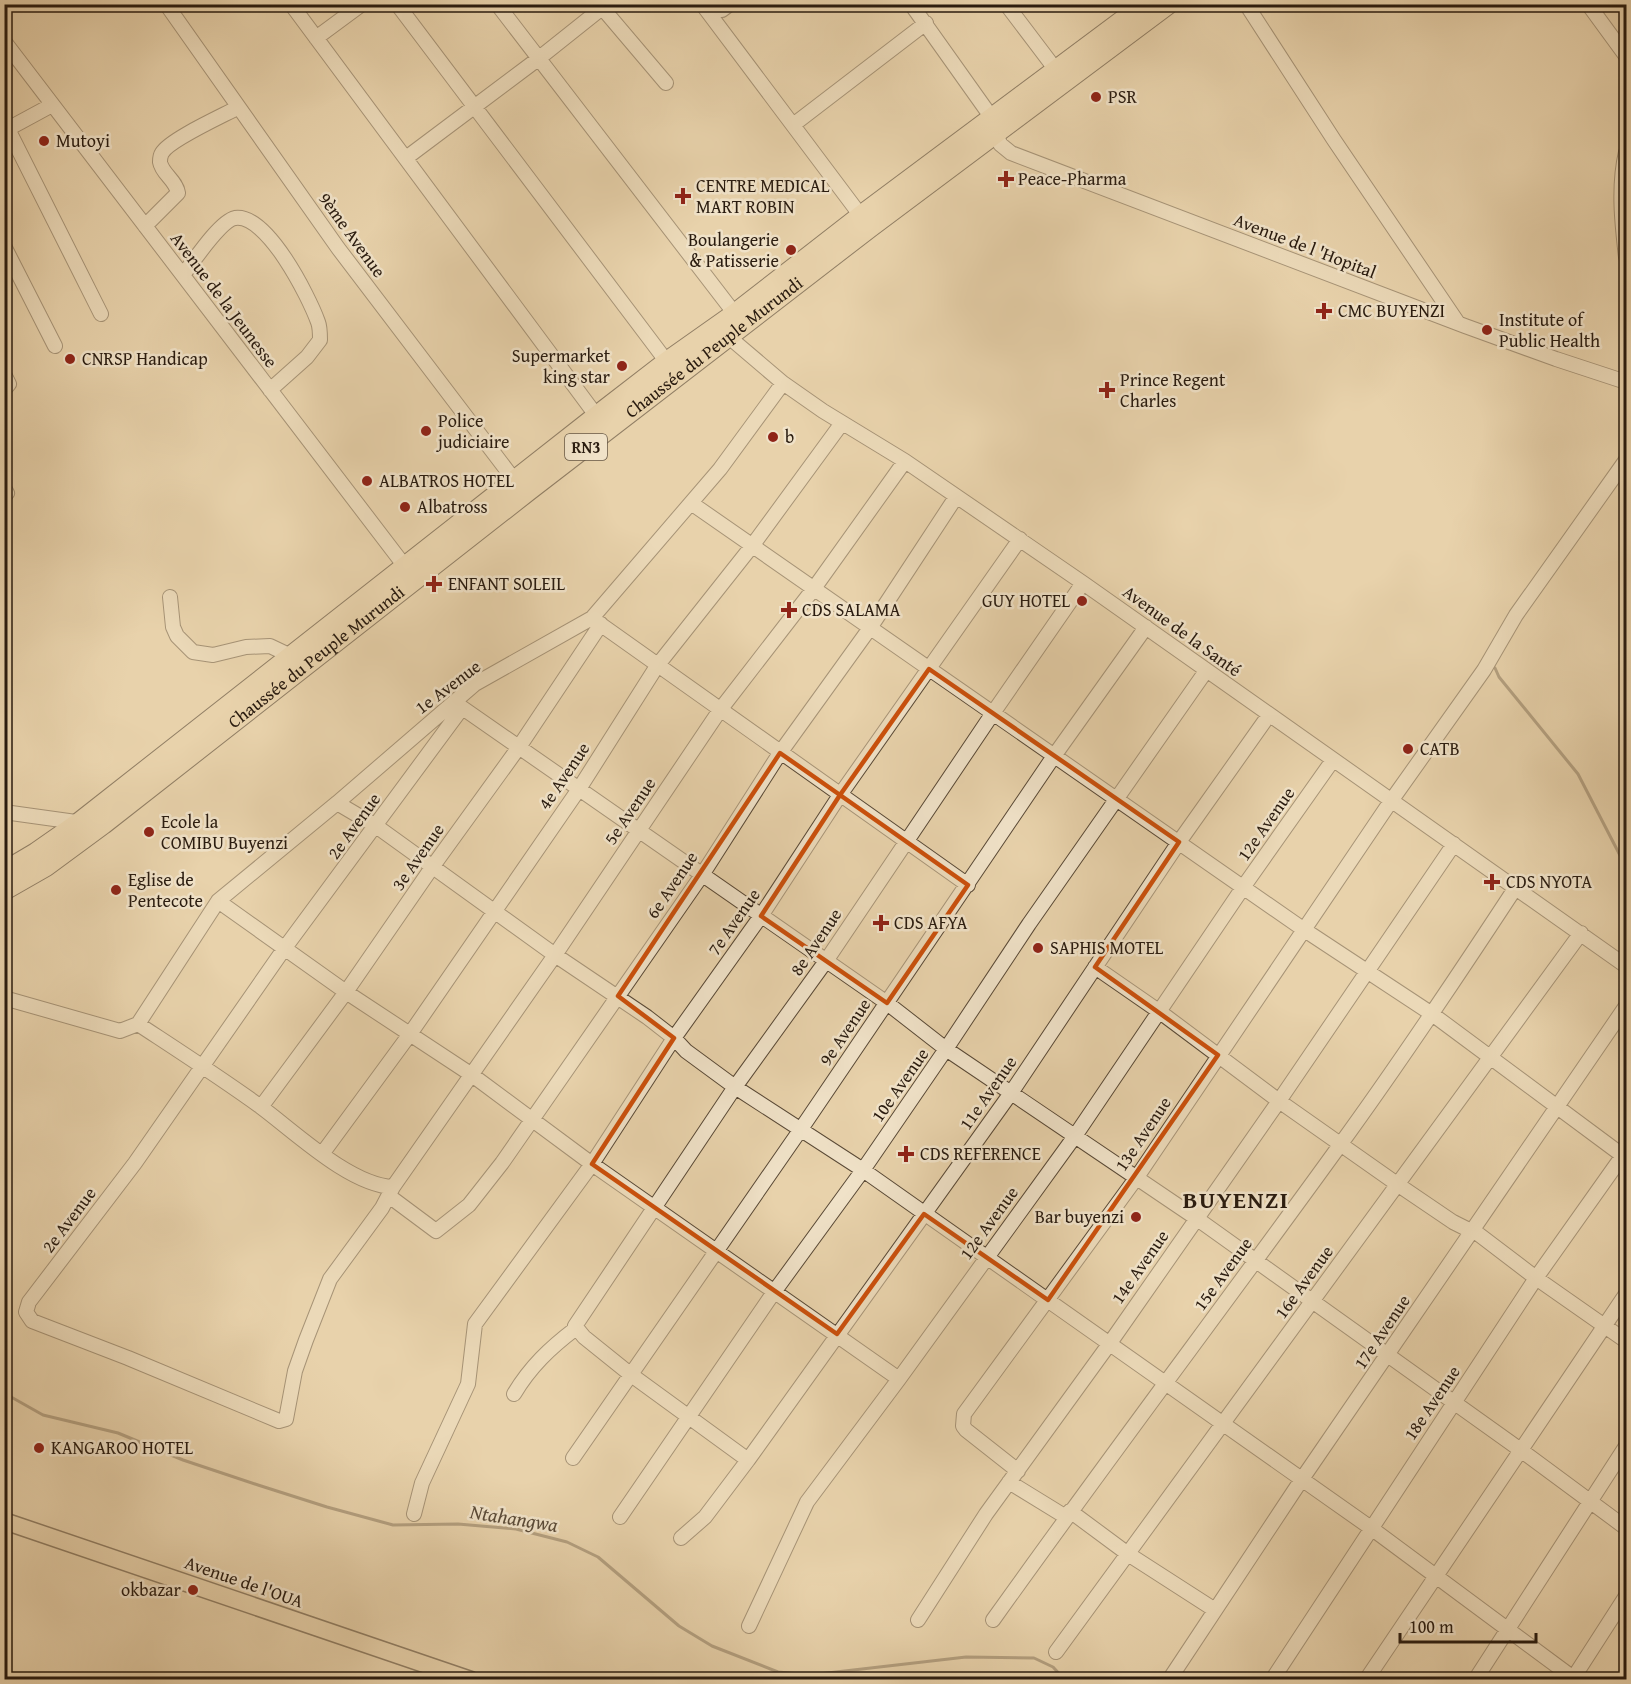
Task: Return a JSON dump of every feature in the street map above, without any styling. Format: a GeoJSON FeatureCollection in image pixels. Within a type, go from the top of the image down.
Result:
{"type":"FeatureCollection","features":[{"type":"Feature","properties":{"kind":"highway","name":"Chaussée du Peuple Murundi"},"geometry":{"type":"LineString","coordinates":[[4,872],[79,823],[291,656],[410,572],[994,125],[1056,70],[1145,4]]}},
{"type":"Feature","properties":{"kind":"highway","name":"Chaussée du Peuple Murundi"},"geometry":{"type":"LineString","coordinates":[[4,890],[46,866],[103,824],[410,572],[515,481],[602,424],[667,362],[723,332],[735,314],[861,216],[1166,5]]}},
{"type":"Feature","properties":{"kind":"main road","name":"Avenue de l'OUA"},"geometry":{"type":"LineString","coordinates":[[4,1521],[464,1678]]}},
{"type":"Feature","properties":{"kind":"street","name":"9ème Avenue"},"geometry":{"type":"LineString","coordinates":[[166,4],[237,108],[338,248],[515,481]]}},
{"type":"Feature","properties":{"kind":"street"},"geometry":{"type":"LineString","coordinates":[[291,4],[602,424]]}},
{"type":"Feature","properties":{"kind":"street"},"geometry":{"type":"LineString","coordinates":[[316,38],[362,4]]}},
{"type":"Feature","properties":{"kind":"street"},"geometry":{"type":"LineString","coordinates":[[397,4],[667,362]]}},
{"type":"Feature","properties":{"kind":"street"},"geometry":{"type":"LineString","coordinates":[[497,4],[735,314]]}},
{"type":"Feature","properties":{"kind":"street"},"geometry":{"type":"LineString","coordinates":[[702,4],[861,216]]}},
{"type":"Feature","properties":{"kind":"street","name":"Avenue de l 'Hopital"},"geometry":{"type":"LineString","coordinates":[[911,4],[994,125],[1000,144],[1011,153],[1458,323],[1626,382]]}},
{"type":"Feature","properties":{"kind":"street"},"geometry":{"type":"LineString","coordinates":[[1006,4],[1056,70]]}},
{"type":"Feature","properties":{"kind":"street"},"geometry":{"type":"LineString","coordinates":[[1246,4],[1334,140],[1458,323]]}},
{"type":"Feature","properties":{"kind":"street"},"geometry":{"type":"LineString","coordinates":[[1527,4],[1537,4]]}},
{"type":"Feature","properties":{"kind":"street"},"geometry":{"type":"LineString","coordinates":[[1588,4],[1626,56]]}},
{"type":"Feature","properties":{"kind":"street"},"geometry":{"type":"LineString","coordinates":[[406,158],[538,59],[602,6],[666,83]]}},
{"type":"Feature","properties":{"kind":"street"},"geometry":{"type":"LineString","coordinates":[[793,125],[926,23]]}},
{"type":"Feature","properties":{"kind":"street","name":"Avenue de la Jeunesse"},"geometry":{"type":"LineString","coordinates":[[4,41],[410,572]]}},
{"type":"Feature","properties":{"kind":"street"},"geometry":{"type":"LineString","coordinates":[[52,105],[6,130],[101,314]]}},
{"type":"Feature","properties":{"kind":"street"},"geometry":{"type":"LineString","coordinates":[[145,226],[178,193],[177,186],[161,165],[159,159],[162,151],[175,141],[237,108]]}},
{"type":"Feature","properties":{"kind":"street"},"geometry":{"type":"LineString","coordinates":[[1626,152],[1623,165],[1621,219],[1626,257]]}},
{"type":"Feature","properties":{"kind":"street"},"geometry":{"type":"LineString","coordinates":[[183,275],[226,222],[236,218],[247,220],[262,229],[281,252],[306,294],[319,324],[320,340],[307,357],[270,390]]}},
{"type":"Feature","properties":{"kind":"street"},"geometry":{"type":"LineString","coordinates":[[4,246],[55,346]]}},
{"type":"Feature","properties":{"kind":"street","name":"Avenue de la Santé"},"geometry":{"type":"LineString","coordinates":[[723,332],[783,383],[842,423],[905,461],[1020,539],[1626,966]]}},
{"type":"Feature","properties":{"kind":"street"},"geometry":{"type":"LineString","coordinates":[[4,374],[9,384],[4,390]]}},
{"type":"Feature","properties":{"kind":"street","name":"1e Avenue"},"geometry":{"type":"LineString","coordinates":[[138,1024],[218,901],[458,705],[475,684],[596,621],[720,469],[783,383]]}},
{"type":"Feature","properties":{"kind":"street","name":"4e Avenue"},"geometry":{"type":"LineString","coordinates":[[322,1154],[410,1034],[579,789],[657,666],[752,546],[842,423]]}},
{"type":"Feature","properties":{"kind":"street","name":"13e Avenue"},"geometry":{"type":"LineString","coordinates":[[1014,1468],[966,1430],[963,1426],[964,1414],[1137,1177],[1303,929],[1484,670],[1516,615],[1626,460]]}},
{"type":"Feature","properties":{"kind":"street","name":"5e Avenue"},"geometry":{"type":"LineString","coordinates":[[391,1192],[555,955],[720,710],[815,587],[905,461]]}},
{"type":"Feature","properties":{"kind":"street"},"geometry":{"type":"LineString","coordinates":[[4,488],[7,493],[4,496]]}},
{"type":"Feature","properties":{"kind":"street","name":"6e Avenue"},"geometry":{"type":"LineString","coordinates":[[391,1192],[434,1230],[439,1230],[470,1205],[532,1121],[702,875],[780,753],[870,628],[956,497]]}},
{"type":"Feature","properties":{"kind":"street"},"geometry":{"type":"LineString","coordinates":[[691,503],[815,587],[928,669],[1303,929],[1432,1014],[1625,1155]]}},
{"type":"Feature","properties":{"kind":"street","name":"7e Avenue"},"geometry":{"type":"LineString","coordinates":[[414,1514],[427,1472],[468,1384],[475,1324],[592,1164],[674,1038],[761,916],[840,795],[1020,539]]}},
{"type":"Feature","properties":{"kind":"street","name":"8e Avenue"},"geometry":{"type":"LineString","coordinates":[[514,1394],[524,1377],[540,1358],[576,1325],[735,1087],[826,961],[1083,583]]}},
{"type":"Feature","properties":{"kind":"street"},"geometry":{"type":"LineString","coordinates":[[170,597],[173,627],[177,636],[193,651],[213,655],[246,647],[270,646],[291,656]]}},
{"type":"Feature","properties":{"kind":"street"},"geometry":{"type":"LineString","coordinates":[[596,621],[968,885]]}},
{"type":"Feature","properties":{"kind":"street","name":"3e Avenue"},"geometry":{"type":"LineString","coordinates":[[261,1107],[346,992],[519,747],[596,621]]}},
{"type":"Feature","properties":{"kind":"street","name":"9e Avenue"},"geometry":{"type":"LineString","coordinates":[[573,1458],[801,1129],[1054,756],[1146,627]]}},
{"type":"Feature","properties":{"kind":"street","name":"10e Avenue"},"geometry":{"type":"LineString","coordinates":[[620,1517],[774,1292],[863,1170],[1029,924],[1206,671]]}},
{"type":"Feature","properties":{"kind":"street"},"geometry":{"type":"LineString","coordinates":[[458,705],[887,1003],[946,1049],[1196,1218],[1626,1528]]}},
{"type":"Feature","properties":{"kind":"street","name":"2e Avenue"},"geometry":{"type":"LineString","coordinates":[[391,1192],[330,1279],[295,1371],[286,1419],[279,1421],[32,1321],[26,1312],[28,1302],[135,1163],[284,949],[376,826],[458,705]]}},
{"type":"Feature","properties":{"kind":"street","name":"11e Avenue"},"geometry":{"type":"LineString","coordinates":[[681,1538],[705,1517],[748,1460],[1011,1093],[1179,842],[1269,715]]}},
{"type":"Feature","properties":{"kind":"street","name":"12e Avenue"},"geometry":{"type":"LineString","coordinates":[[749,1626],[807,1502],[1075,1136],[1161,1012],[1244,886],[1333,760]]}},
{"type":"Feature","properties":{"kind":"street"},"geometry":{"type":"LineString","coordinates":[[337,803],[376,826],[555,955],[618,996],[735,1087],[863,1170],[1371,1527],[1574,1679],[1626,1596]]}},
{"type":"Feature","properties":{"kind":"street"},"geometry":{"type":"LineString","coordinates":[[4,812],[79,823],[103,824]]}},
{"type":"Feature","properties":{"kind":"street","name":"14e Avenue"},"geometry":{"type":"LineString","coordinates":[[918,1620],[1009,1482],[1014,1468],[1110,1343],[1454,844]]}},
{"type":"Feature","properties":{"kind":"street","name":"15e Avenue"},"geometry":{"type":"LineString","coordinates":[[993,1620],[1068,1514],[1341,1143],[1432,1014],[1516,887]]}},
{"type":"Feature","properties":{"kind":"street"},"geometry":{"type":"LineString","coordinates":[[218,901],[346,992],[472,1075],[653,1208],[899,1379]]}},
{"type":"Feature","properties":{"kind":"street","name":"16e Avenue"},"geometry":{"type":"LineString","coordinates":[[1056,1652],[1581,933]]}},
{"type":"Feature","properties":{"kind":"street"},"geometry":{"type":"LineString","coordinates":[[1095,967],[1161,1012],[1279,1101],[1453,1222],[1473,1230],[1536,1278],[1626,1341]]}},
{"type":"Feature","properties":{"kind":"street"},"geometry":{"type":"LineString","coordinates":[[4,998],[120,1031],[138,1024],[203,1066],[322,1154],[356,1176],[391,1192]]}},
{"type":"Feature","properties":{"kind":"street","name":"17e Avenue"},"geometry":{"type":"LineString","coordinates":[[1169,1680],[1302,1479],[1626,1006]]}},
{"type":"Feature","properties":{"kind":"street","name":"18e Avenue"},"geometry":{"type":"LineString","coordinates":[[1272,1680],[1536,1278],[1625,1155]]}},
{"type":"Feature","properties":{"kind":"street"},"geometry":{"type":"LineString","coordinates":[[1366,1680],[1626,1294]]}},
{"type":"Feature","properties":{"kind":"street"},"geometry":{"type":"LineString","coordinates":[[576,1325],[630,1374],[748,1460]]}},
{"type":"Feature","properties":{"kind":"street"},"geometry":{"type":"LineString","coordinates":[[1475,1680],[1626,1446]]}},
{"type":"Feature","properties":{"kind":"street"},"geometry":{"type":"LineString","coordinates":[[943,1566],[1014,1468]]}},
{"type":"Feature","properties":{"kind":"street"},"geometry":{"type":"LineString","coordinates":[[1009,1482],[1068,1514],[1215,1610]]}},
{"type":"Feature","properties":{"kind":"highlighted area"},"geometry":{"type":"Polygon","coordinates":[[[929,669],[1179,842],[1095,967],[1218,1055],[1048,1300],[924,1214],[837,1334],[592,1164],[674,1038],[618,996],[780,753],[840,795],[929,669]],[[840,795],[761,916],[887,1003],[968,885],[840,795]]]}},
{"type":"Feature","properties":{"kind":"waterway"},"geometry":{"type":"LineString","coordinates":[[1495,668],[1499,677],[1578,774],[1626,867]]}},
{"type":"Feature","properties":{"kind":"waterway","name":"Ntahangwa"},"geometry":{"type":"LineString","coordinates":[[4,1393],[43,1415],[118,1433],[183,1460],[327,1507],[393,1525],[458,1524],[516,1529],[567,1542],[598,1557],[679,1626],[712,1646],[778,1672],[810,1675],[966,1657],[1034,1658],[1053,1667],[1065,1680]]}},
{"type":"Feature","properties":{"kind":"place","name":"PSR"},"geometry":{"type":"Point","coordinates":[1096,97]}},
{"type":"Feature","properties":{"kind":"place","name":"Mutoyi"},"geometry":{"type":"Point","coordinates":[44,141]}},
{"type":"Feature","properties":{"kind":"place","name":"Peace-Pharma"},"geometry":{"type":"Point","coordinates":[1006,179]}},
{"type":"Feature","properties":{"kind":"place","name":"CENTRE MEDICAL MART ROBIN"},"geometry":{"type":"Point","coordinates":[683,196]}},
{"type":"Feature","properties":{"kind":"place","name":"Boulangerie & Patisserie"},"geometry":{"type":"Point","coordinates":[791,250]}},
{"type":"Feature","properties":{"kind":"place","name":"CMC BUYENZI"},"geometry":{"type":"Point","coordinates":[1324,311]}},
{"type":"Feature","properties":{"kind":"place","name":"Institute of Public Health"},"geometry":{"type":"Point","coordinates":[1487,330]}},
{"type":"Feature","properties":{"kind":"place","name":"CNRSP Handicap"},"geometry":{"type":"Point","coordinates":[70,359]}},
{"type":"Feature","properties":{"kind":"place","name":"Supermarket king star"},"geometry":{"type":"Point","coordinates":[622,366]}},
{"type":"Feature","properties":{"kind":"place","name":"Prince Regent Charles"},"geometry":{"type":"Point","coordinates":[1107,390]}},
{"type":"Feature","properties":{"kind":"place","name":"Police judiciaire"},"geometry":{"type":"Point","coordinates":[426,431]}},
{"type":"Feature","properties":{"kind":"place","name":"b"},"geometry":{"type":"Point","coordinates":[773,437]}},
{"type":"Feature","properties":{"kind":"place","name":"ALBATROS HOTEL"},"geometry":{"type":"Point","coordinates":[367,481]}},
{"type":"Feature","properties":{"kind":"place","name":"Albatross"},"geometry":{"type":"Point","coordinates":[405,507]}},
{"type":"Feature","properties":{"kind":"place","name":"ENFANT SOLEIL"},"geometry":{"type":"Point","coordinates":[434,584]}},
{"type":"Feature","properties":{"kind":"place","name":"GUY HOTEL"},"geometry":{"type":"Point","coordinates":[1082,601]}},
{"type":"Feature","properties":{"kind":"place","name":"CDS SALAMA"},"geometry":{"type":"Point","coordinates":[789,610]}},
{"type":"Feature","properties":{"kind":"place","name":"CATB"},"geometry":{"type":"Point","coordinates":[1408,749]}},
{"type":"Feature","properties":{"kind":"place","name":"Ecole la COMIBU Buyenzi"},"geometry":{"type":"Point","coordinates":[149,832]}},
{"type":"Feature","properties":{"kind":"place","name":"CDS NYOTA"},"geometry":{"type":"Point","coordinates":[1492,882]}},
{"type":"Feature","properties":{"kind":"place","name":"Eglise de Pentecote"},"geometry":{"type":"Point","coordinates":[116,890]}},
{"type":"Feature","properties":{"kind":"place","name":"CDS AFYA"},"geometry":{"type":"Point","coordinates":[881,923]}},
{"type":"Feature","properties":{"kind":"place","name":"SAPHIS MOTEL"},"geometry":{"type":"Point","coordinates":[1038,948]}},
{"type":"Feature","properties":{"kind":"place","name":"CDS REFERENCE"},"geometry":{"type":"Point","coordinates":[906,1154]}},
{"type":"Feature","properties":{"kind":"place","name":"Bar buyenzi"},"geometry":{"type":"Point","coordinates":[1136,1217]}},
{"type":"Feature","properties":{"kind":"place","name":"KANGAROO HOTEL"},"geometry":{"type":"Point","coordinates":[39,1448]}},
{"type":"Feature","properties":{"kind":"place","name":"okbazar"},"geometry":{"type":"Point","coordinates":[193,1590]}},
{"type":"Feature","properties":{"kind":"district","name":"BUYENZI"},"geometry":{"type":"Point","coordinates":[1236,1200]}}]}
